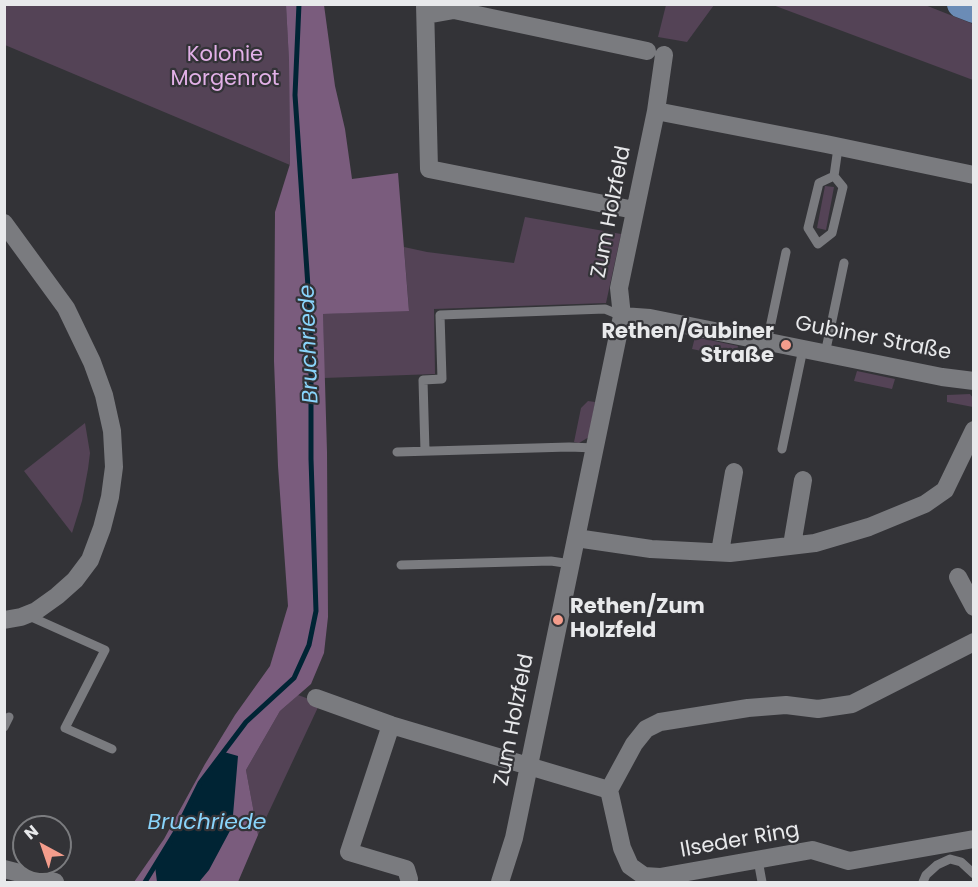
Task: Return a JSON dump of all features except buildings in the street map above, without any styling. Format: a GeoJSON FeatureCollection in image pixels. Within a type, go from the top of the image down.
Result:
{"type":"FeatureCollection","features":[{"type":"Feature","properties":{"kind":"highway"},"geometry":{"type":"LineString","coordinates":[[961,4],[974,9]]}},
{"type":"Feature","properties":{"kind":"street","name":"Zum Holzfeld"},"geometry":{"type":"LineString","coordinates":[[425,10],[454,10],[656,53],[656,111],[619,288],[622,316],[514,838],[500,882]]}},
{"type":"Feature","properties":{"kind":"street"},"geometry":{"type":"LineString","coordinates":[[425,10],[429,169],[634,210]]}},
{"type":"Feature","properties":{"kind":"street"},"geometry":{"type":"LineString","coordinates":[[656,111],[974,175]]}},
{"type":"Feature","properties":{"kind":"street"},"geometry":{"type":"LineString","coordinates":[[4,223],[66,308],[92,362],[104,395],[112,431],[114,467],[110,497],[90,560],[75,580],[57,596],[27,615],[4,621]]}},
{"type":"Feature","properties":{"kind":"street","name":"Gubiner Straße"},"geometry":{"type":"LineString","coordinates":[[622,316],[650,318],[803,350],[974,381]]}},
{"type":"Feature","properties":{"kind":"street"},"geometry":{"type":"LineString","coordinates":[[576,538],[651,549],[720,552],[814,543],[869,527],[925,504],[945,490],[974,430]]}},
{"type":"Feature","properties":{"kind":"street"},"geometry":{"type":"LineString","coordinates":[[720,552],[734,472]]}},
{"type":"Feature","properties":{"kind":"street"},"geometry":{"type":"LineString","coordinates":[[792,545],[803,480]]}},
{"type":"Feature","properties":{"kind":"street"},"geometry":{"type":"LineString","coordinates":[[958,577],[974,607]]}},
{"type":"Feature","properties":{"kind":"street"},"geometry":{"type":"LineString","coordinates":[[316,698],[391,725],[609,790],[634,744],[646,729],[660,722],[748,708],[786,705],[818,709],[852,704],[974,642]]}},
{"type":"Feature","properties":{"kind":"street"},"geometry":{"type":"LineString","coordinates":[[391,725],[349,852],[406,869],[409,879]]}},
{"type":"Feature","properties":{"kind":"street","name":"Ilseder Ring"},"geometry":{"type":"LineString","coordinates":[[609,790],[622,848],[630,866],[645,876],[660,878],[812,850],[849,861],[974,839]]}},
{"type":"Feature","properties":{"kind":"street"},"geometry":{"type":"LineString","coordinates":[[4,869],[56,882]]}},
{"type":"Feature","properties":{"kind":"lane"},"geometry":{"type":"LineString","coordinates":[[834,176],[819,183],[808,228],[818,244],[832,233],[843,187],[834,176],[838,148]]}},
{"type":"Feature","properties":{"kind":"lane"},"geometry":{"type":"LineString","coordinates":[[767,342],[786,252]]}},
{"type":"Feature","properties":{"kind":"lane"},"geometry":{"type":"LineString","coordinates":[[825,354],[844,263]]}},
{"type":"Feature","properties":{"kind":"lane"},"geometry":{"type":"LineString","coordinates":[[424,451],[423,380],[442,379],[440,315],[605,309],[622,316]]}},
{"type":"Feature","properties":{"kind":"lane"},"geometry":{"type":"LineString","coordinates":[[782,449],[803,350]]}},
{"type":"Feature","properties":{"kind":"lane"},"geometry":{"type":"LineString","coordinates":[[397,452],[595,448]]}},
{"type":"Feature","properties":{"kind":"lane"},"geometry":{"type":"LineString","coordinates":[[401,565],[551,561],[571,564]]}},
{"type":"Feature","properties":{"kind":"lane"},"geometry":{"type":"LineString","coordinates":[[27,615],[105,650],[65,728],[112,749]]}},
{"type":"Feature","properties":{"kind":"lane"},"geometry":{"type":"LineString","coordinates":[[4,727],[9,717]]}},
{"type":"Feature","properties":{"kind":"lane"},"geometry":{"type":"LineString","coordinates":[[923,882],[926,875],[937,865],[950,859],[961,862],[974,874]]}},
{"type":"Feature","properties":{"kind":"lane"},"geometry":{"type":"LineString","coordinates":[[758,860],[762,882]]}},
{"type":"Feature","properties":{"kind":"green space"},"geometry":{"type":"Polygon","coordinates":[[[666,4],[714,5],[687,42],[658,37],[666,4]]]}},
{"type":"Feature","properties":{"kind":"green space","name":"Kolonie Morgenrot"},"geometry":{"type":"Polygon","coordinates":[[[4,5],[286,5],[290,165],[5,45],[4,5]]]}},
{"type":"Feature","properties":{"kind":"green space"},"geometry":{"type":"Polygon","coordinates":[[[773,5],[925,5],[973,24],[973,80],[773,5]]]}},
{"type":"Feature","properties":{"kind":"green space"},"geometry":{"type":"Polygon","coordinates":[[[825,186],[834,187],[826,230],[817,228],[825,186]]]}},
{"type":"Feature","properties":{"kind":"green space"},"geometry":{"type":"Polygon","coordinates":[[[525,217],[621,234],[606,303],[434,309],[435,374],[324,378],[323,314],[409,310],[404,247],[514,263],[525,217]]]}},
{"type":"Feature","properties":{"kind":"green space"},"geometry":{"type":"Polygon","coordinates":[[[695,337],[738,346],[735,358],[692,349],[695,337]]]}},
{"type":"Feature","properties":{"kind":"green space"},"geometry":{"type":"Polygon","coordinates":[[[857,371],[895,379],[892,389],[854,381],[857,371]]]}},
{"type":"Feature","properties":{"kind":"green space"},"geometry":{"type":"Polygon","coordinates":[[[970,394],[973,398],[973,407],[947,402],[947,395],[970,394]]]}},
{"type":"Feature","properties":{"kind":"green space"},"geometry":{"type":"Polygon","coordinates":[[[588,401],[595,402],[589,437],[579,443],[574,442],[581,408],[588,401]]]}},
{"type":"Feature","properties":{"kind":"green space"},"geometry":{"type":"Polygon","coordinates":[[[85,423],[90,453],[82,501],[72,533],[24,471],[85,423]]]}},
{"type":"Feature","properties":{"kind":"green space"},"geometry":{"type":"Polygon","coordinates":[[[298,695],[320,703],[258,835],[246,770],[280,711],[298,695]]]}},
{"type":"Feature","properties":{"kind":"shaded area"},"geometry":{"type":"Polygon","coordinates":[[[286,5],[324,5],[335,86],[345,129],[352,179],[398,173],[409,311],[323,314],[328,617],[324,653],[311,684],[280,711],[246,770],[258,835],[238,882],[134,882],[164,839],[235,715],[270,666],[288,606],[278,466],[274,361],[275,212],[290,164],[286,5]]]}},
{"type":"Feature","properties":{"kind":"water","name":"Bruchriede"},"geometry":{"type":"Polygon","coordinates":[[[224,752],[238,756],[232,827],[209,870],[199,882],[157,882],[155,866],[175,833],[200,783],[224,752]]]}},
{"type":"Feature","properties":{"kind":"waterway","name":"Bruchriede"},"geometry":{"type":"LineString","coordinates":[[145,882],[175,833],[200,783],[246,722],[294,678],[309,645],[316,611],[311,459],[311,331],[295,95],[299,4]]}},
{"type":"Feature","properties":{"kind":"place","name":"Rethen/Gubiner Straße"},"geometry":{"type":"Point","coordinates":[786,345]}},
{"type":"Feature","properties":{"kind":"place","name":"Rethen/Zum Holzfeld"},"geometry":{"type":"Point","coordinates":[558,620]}}]}
